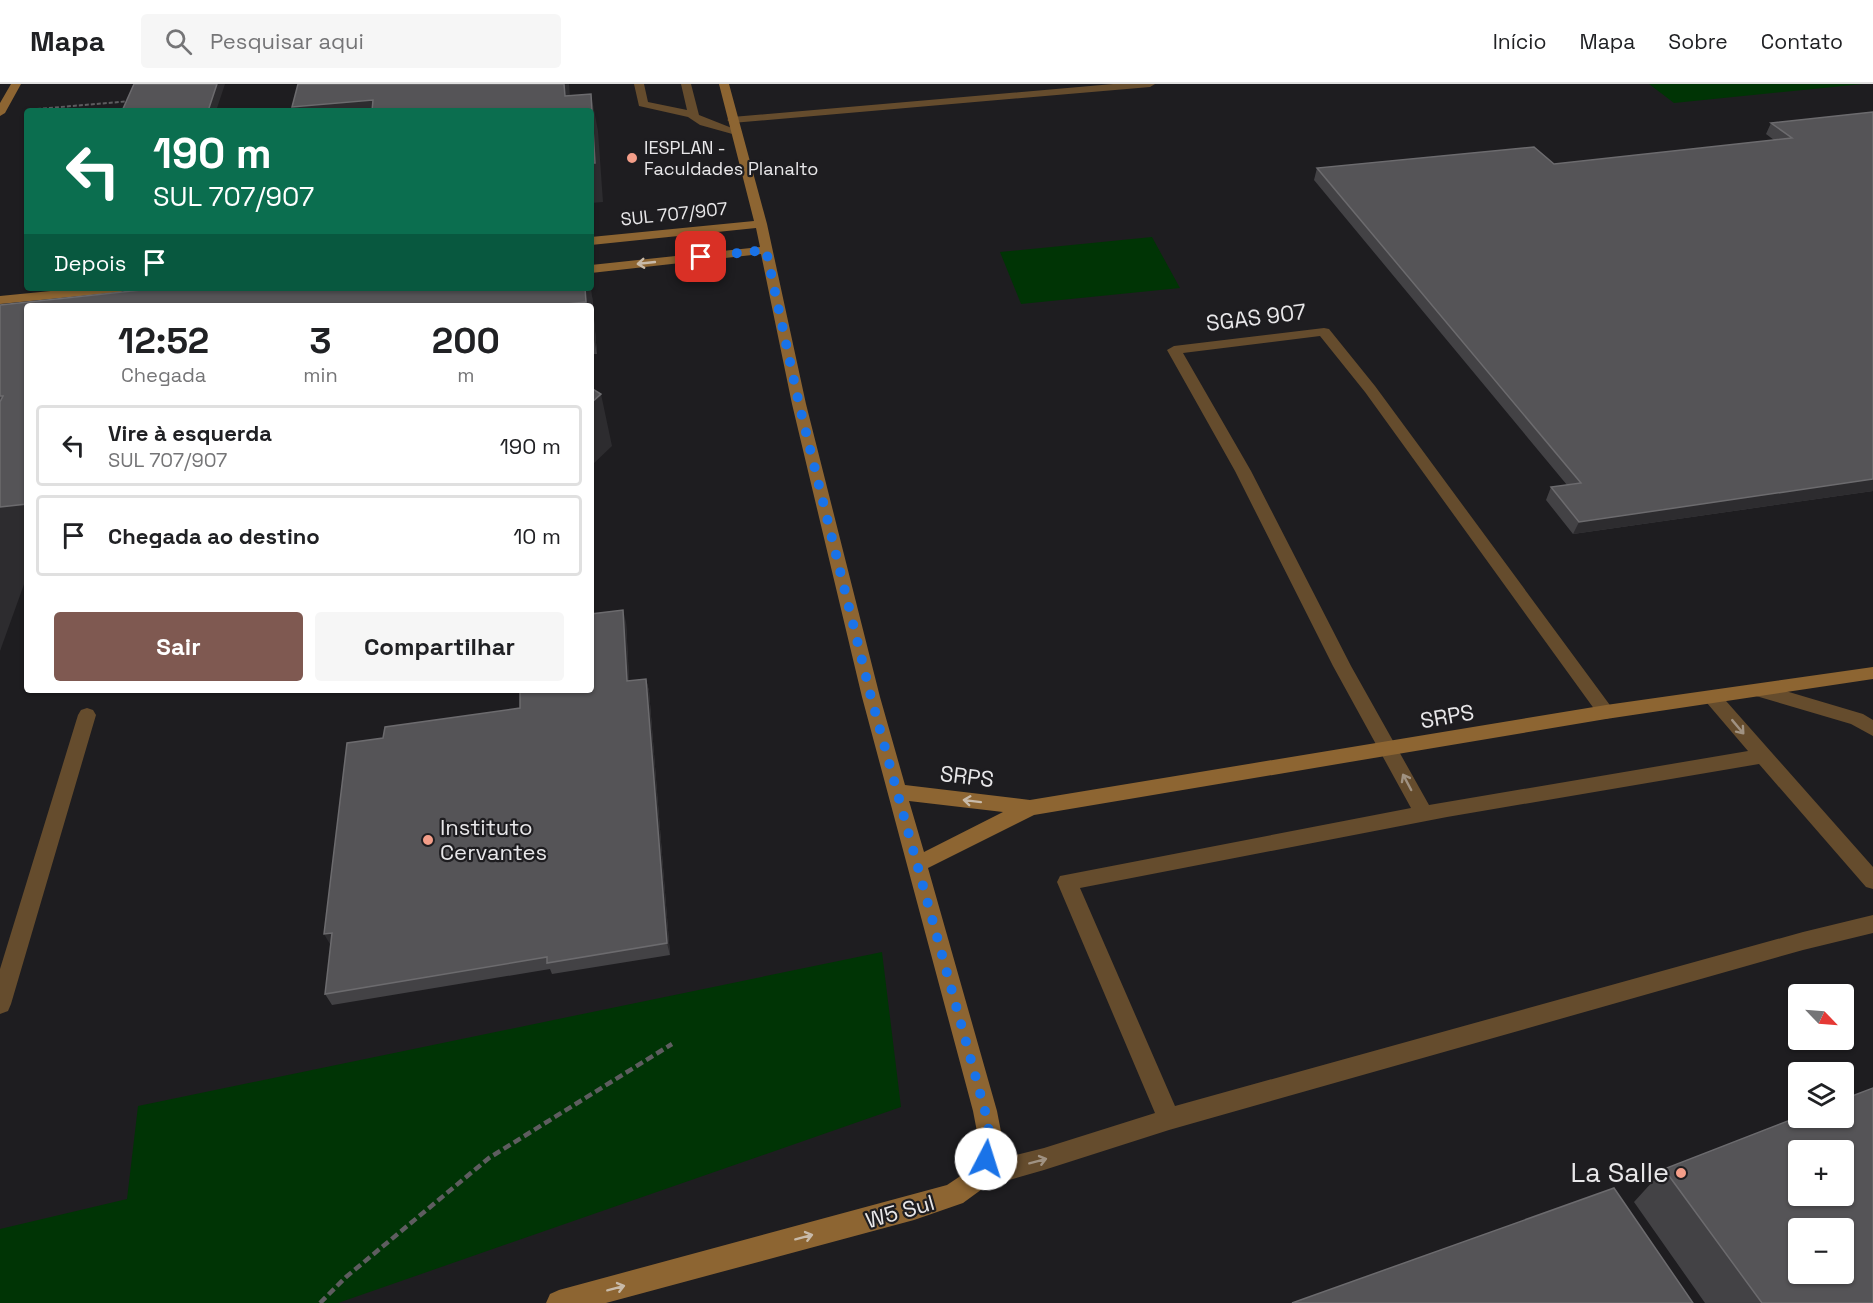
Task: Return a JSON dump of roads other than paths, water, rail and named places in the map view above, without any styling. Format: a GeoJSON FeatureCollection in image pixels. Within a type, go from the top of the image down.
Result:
{"type":"FeatureCollection","features":[{"type":"Feature","properties":{"kind":"main road"},"geometry":{"type":"LineString","coordinates":[[0,112],[16,84]]}},
{"type":"Feature","properties":{"kind":"main road"},"geometry":{"type":"LineString","coordinates":[[724,84],[760,224],[799,404],[871,697],[985,1111],[991,1142],[981,1176]]}},
{"type":"Feature","properties":{"kind":"main road","name":"SUL 707/907"},"geometry":{"type":"LineString","coordinates":[[594,241],[760,224]]}},
{"type":"Feature","properties":{"kind":"main road"},"geometry":{"type":"LineString","coordinates":[[594,269],[766,250]]}},
{"type":"Feature","properties":{"kind":"main road"},"geometry":{"type":"LineString","coordinates":[[0,300],[91,291]]}},
{"type":"Feature","properties":{"kind":"main road","name":"SRPS"},"geometry":{"type":"LineString","coordinates":[[898,792],[1030,808],[1390,750],[1606,712],[1713,698],[1873,672]]}},
{"type":"Feature","properties":{"kind":"main road","name":"SRPS"},"geometry":{"type":"LineString","coordinates":[[917,864],[1030,808]]}},
{"type":"Feature","properties":{"kind":"main road","name":"W5 Sul"},"geometry":{"type":"LineString","coordinates":[[559,1303],[914,1208],[954,1195],[981,1176]]}},
{"type":"Feature","properties":{"kind":"lane"},"geometry":{"type":"LineString","coordinates":[[639,84],[643,104],[693,114]]}},
{"type":"Feature","properties":{"kind":"lane"},"geometry":{"type":"LineString","coordinates":[[686,84],[693,114],[699,121],[734,126],[1045,88],[1150,84]]}},
{"type":"Feature","properties":{"kind":"lane","name":"SGAS 907"},"geometry":{"type":"LineString","coordinates":[[1390,750],[1342,666],[1243,471],[1174,350],[1324,332],[1370,389],[1606,712]]}},
{"type":"Feature","properties":{"kind":"lane"},"geometry":{"type":"LineString","coordinates":[[1762,690],[1857,719],[1873,729]]}},
{"type":"Feature","properties":{"kind":"lane"},"geometry":{"type":"LineString","coordinates":[[1713,698],[1873,881]]}},
{"type":"Feature","properties":{"kind":"lane"},"geometry":{"type":"LineString","coordinates":[[0,1004],[87,715]]}},
{"type":"Feature","properties":{"kind":"lane"},"geometry":{"type":"LineString","coordinates":[[1390,750],[1424,814]]}},
{"type":"Feature","properties":{"kind":"lane"},"geometry":{"type":"LineString","coordinates":[[1168,1119],[1067,882],[1424,814],[1762,756]]}},
{"type":"Feature","properties":{"kind":"lane"},"geometry":{"type":"LineString","coordinates":[[981,1176],[1044,1159],[1168,1119],[1803,941],[1873,924]]}},
{"type":"Feature","properties":{"kind":"place","name":"IESPLAN - Faculdades Planalto"},"geometry":{"type":"Point","coordinates":[632,158]}},
{"type":"Feature","properties":{"kind":"place","name":"Instituto Cervantes"},"geometry":{"type":"Point","coordinates":[428,840]}},
{"type":"Feature","properties":{"kind":"place","name":"La Salle"},"geometry":{"type":"Point","coordinates":[1681,1173]}}]}
